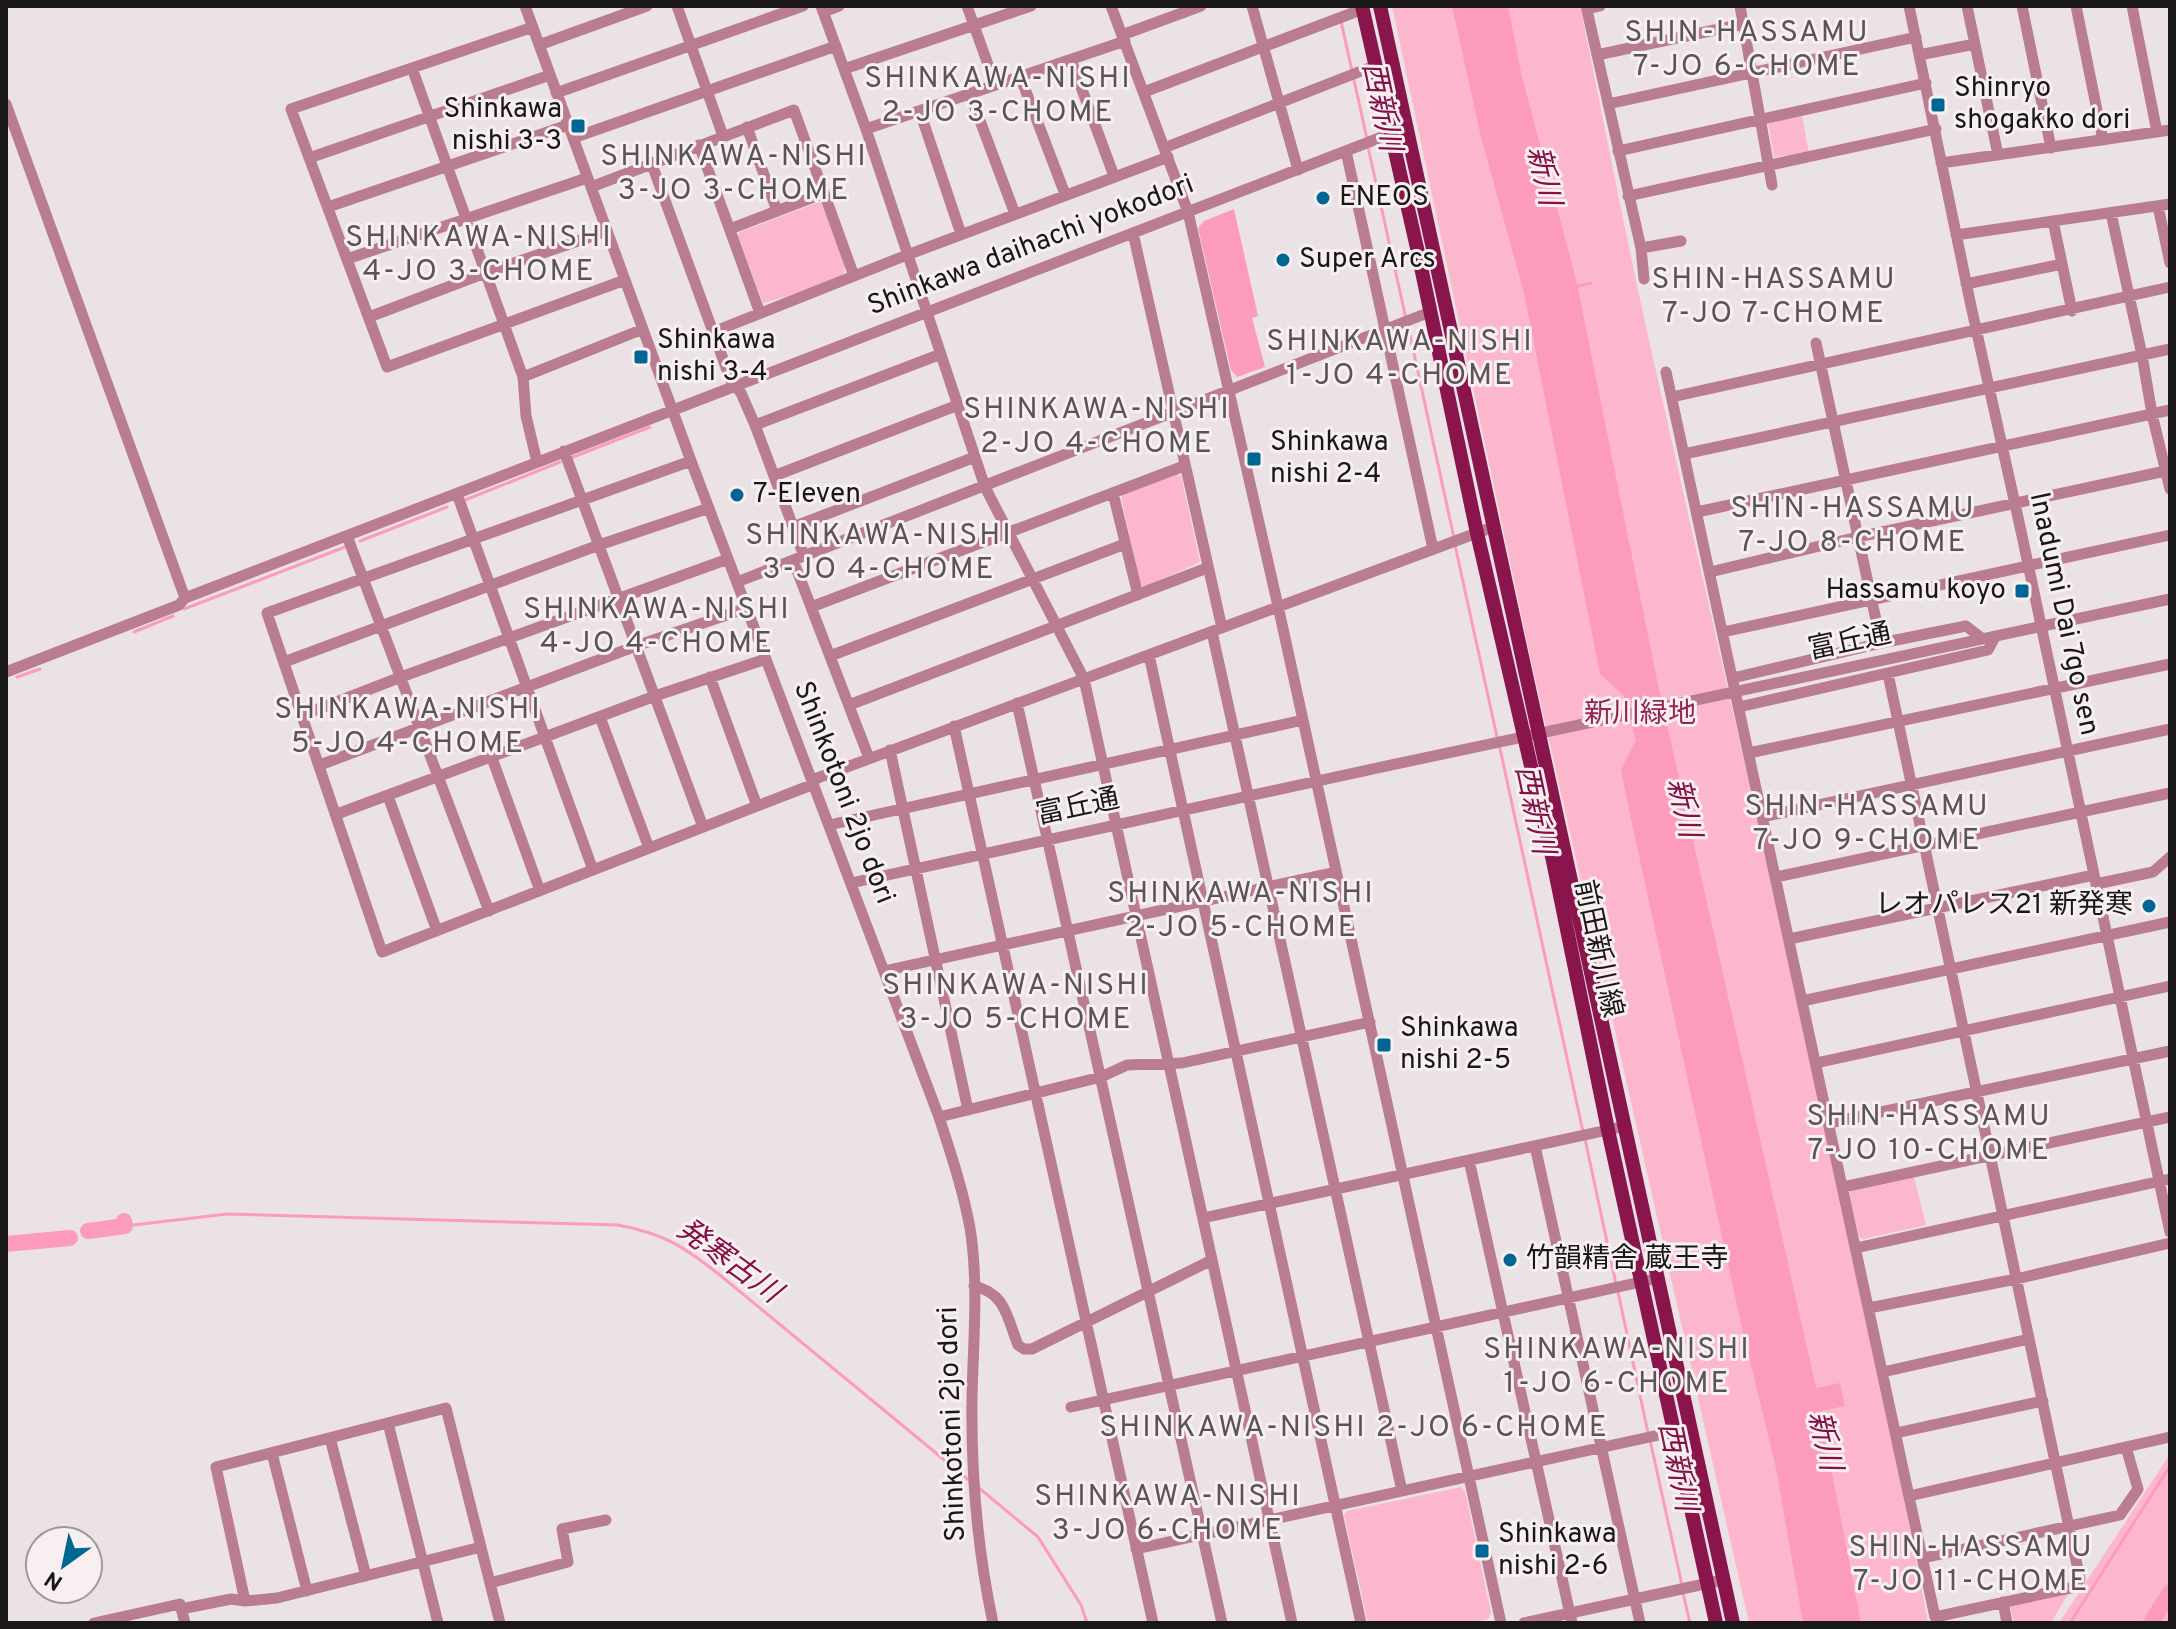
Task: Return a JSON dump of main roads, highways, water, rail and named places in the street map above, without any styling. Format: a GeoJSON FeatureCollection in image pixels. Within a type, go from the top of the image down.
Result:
{"type":"FeatureCollection","features":[{"type":"Feature","properties":{"kind":"main road","name":"前田新川線"},"geometry":{"type":"LineString","coordinates":[[1380,6],[1733,1623]]}},
{"type":"Feature","properties":{"kind":"main road","name":"前田新川線"},"geometry":{"type":"LineString","coordinates":[[1362,8],[1477,533],[1553,861],[1608,1130],[1716,1623]]}},
{"type":"Feature","properties":{"kind":"water","name":"新川"},"geometry":{"type":"Polygon","coordinates":[[[1452,6],[1508,6],[1522,77],[1576,279],[1657,680],[1816,1388],[1840,1383],[1845,1406],[1820,1411],[1861,1623],[1803,1623],[1776,1468],[1739,1315],[1621,769],[1636,740],[1624,696],[1600,674],[1524,293],[1481,137],[1452,6]]]}},
{"type":"Feature","properties":{"kind":"water"},"geometry":{"type":"Polygon","coordinates":[[[1234,209],[1258,316],[1252,318],[1265,367],[1237,377],[1231,370],[1198,228],[1204,221],[1234,209]]]}},
{"type":"Feature","properties":{"kind":"waterway","name":"西新川"},"geometry":{"type":"LineString","coordinates":[[1341,21],[1367,139]]}},
{"type":"Feature","properties":{"kind":"waterway","name":"西新川"},"geometry":{"type":"LineString","coordinates":[[1368,147],[1406,319]]}},
{"type":"Feature","properties":{"kind":"waterway"},"geometry":{"type":"LineString","coordinates":[[1575,287],[1591,283]]}},
{"type":"Feature","properties":{"kind":"waterway","name":"西新川"},"geometry":{"type":"LineString","coordinates":[[1408,326],[1454,538]]}},
{"type":"Feature","properties":{"kind":"waterway"},"geometry":{"type":"LineString","coordinates":[[573,457],[650,427]]}},
{"type":"Feature","properties":{"kind":"waterway"},"geometry":{"type":"LineString","coordinates":[[465,500],[560,462]]}},
{"type":"Feature","properties":{"kind":"waterway"},"geometry":{"type":"LineString","coordinates":[[360,541],[447,507]]}},
{"type":"Feature","properties":{"kind":"waterway","name":"西新川"},"geometry":{"type":"LineString","coordinates":[[1455,545],[1497,737]]}},
{"type":"Feature","properties":{"kind":"waterway"},"geometry":{"type":"LineString","coordinates":[[184,609],[345,547]]}},
{"type":"Feature","properties":{"kind":"waterway"},"geometry":{"type":"LineString","coordinates":[[134,632],[173,616]]}},
{"type":"Feature","properties":{"kind":"waterway"},"geometry":{"type":"LineString","coordinates":[[17,677],[40,669]]}},
{"type":"Feature","properties":{"kind":"waterway","name":"西新川"},"geometry":{"type":"LineString","coordinates":[[1499,744],[1583,1132]]}},
{"type":"Feature","properties":{"kind":"waterway","name":"西新川"},"geometry":{"type":"LineString","coordinates":[[1585,1139],[1616,1284]]}},
{"type":"Feature","properties":{"kind":"waterway","name":"発寒古川"},"geometry":{"type":"LineString","coordinates":[[125,1226],[227,1214],[618,1225],[649,1233],[684,1249],[708,1266],[970,1481]]}},
{"type":"Feature","properties":{"kind":"waterway"},"geometry":{"type":"LineString","coordinates":[[88,1231],[125,1226],[124,1221]]}},
{"type":"Feature","properties":{"kind":"waterway"},"geometry":{"type":"LineString","coordinates":[[6,1244],[70,1238]]}},
{"type":"Feature","properties":{"kind":"waterway","name":"西新川"},"geometry":{"type":"LineString","coordinates":[[1618,1292],[1648,1433]]}},
{"type":"Feature","properties":{"kind":"waterway","name":"西新川"},"geometry":{"type":"LineString","coordinates":[[1650,1440],[1682,1585]]}},
{"type":"Feature","properties":{"kind":"waterway"},"geometry":{"type":"LineString","coordinates":[[2070,1623],[2170,1466]]}},
{"type":"Feature","properties":{"kind":"waterway","name":"発寒古川"},"geometry":{"type":"LineString","coordinates":[[979,1488],[1038,1537],[1081,1605],[1087,1623]]}},
{"type":"Feature","properties":{"kind":"waterway"},"geometry":{"type":"LineString","coordinates":[[2151,1623],[2170,1592]]}},
{"type":"Feature","properties":{"kind":"waterway","name":"西新川"},"geometry":{"type":"LineString","coordinates":[[1683,1593],[1690,1623]]}},
{"type":"Feature","properties":{"kind":"place","name":"Shinryo shogakko dori"},"geometry":{"type":"Point","coordinates":[1938,105]}},
{"type":"Feature","properties":{"kind":"place","name":"Shinkawa nishi 3-3"},"geometry":{"type":"Point","coordinates":[578,126]}},
{"type":"Feature","properties":{"kind":"place","name":"ENEOS"},"geometry":{"type":"Point","coordinates":[1323,198]}},
{"type":"Feature","properties":{"kind":"place","name":"Super Arcs"},"geometry":{"type":"Point","coordinates":[1283,260]}},
{"type":"Feature","properties":{"kind":"place","name":"Shinkawa nishi 3-4"},"geometry":{"type":"Point","coordinates":[641,357]}},
{"type":"Feature","properties":{"kind":"place","name":"Shinkawa nishi 2-4"},"geometry":{"type":"Point","coordinates":[1254,459]}},
{"type":"Feature","properties":{"kind":"place","name":"7-Eleven"},"geometry":{"type":"Point","coordinates":[737,495]}},
{"type":"Feature","properties":{"kind":"place","name":"Hassamu koyo"},"geometry":{"type":"Point","coordinates":[2022,591]}},
{"type":"Feature","properties":{"kind":"place","name":"レオパレス21 新発寒"},"geometry":{"type":"Point","coordinates":[2149,906]}},
{"type":"Feature","properties":{"kind":"place","name":"Shinkawa nishi 2-5"},"geometry":{"type":"Point","coordinates":[1384,1045]}},
{"type":"Feature","properties":{"kind":"place","name":"竹韻精舎 蔵王寺"},"geometry":{"type":"Point","coordinates":[1510,1260]}},
{"type":"Feature","properties":{"kind":"place","name":"Shinkawa nishi 2-6"},"geometry":{"type":"Point","coordinates":[1482,1551]}},
{"type":"Feature","properties":{"kind":"district","name":"SHIN-HASSAMU 7-JO 6-CHOME"},"geometry":{"type":"Point","coordinates":[1747,50]}},
{"type":"Feature","properties":{"kind":"district","name":"SHINKAWA-NISHI 2-JO 3-CHOME"},"geometry":{"type":"Point","coordinates":[998,96]}},
{"type":"Feature","properties":{"kind":"district","name":"SHINKAWA-NISHI 3-JO 3-CHOME"},"geometry":{"type":"Point","coordinates":[734,174]}},
{"type":"Feature","properties":{"kind":"district","name":"SHINKAWA-NISHI 4-JO 3-CHOME"},"geometry":{"type":"Point","coordinates":[479,255]}},
{"type":"Feature","properties":{"kind":"district","name":"SHIN-HASSAMU 7-JO 7-CHOME"},"geometry":{"type":"Point","coordinates":[1774,297]}},
{"type":"Feature","properties":{"kind":"district","name":"SHINKAWA-NISHI 1-JO 4-CHOME"},"geometry":{"type":"Point","coordinates":[1400,359]}},
{"type":"Feature","properties":{"kind":"district","name":"SHINKAWA-NISHI 2-JO 4-CHOME"},"geometry":{"type":"Point","coordinates":[1097,427]}},
{"type":"Feature","properties":{"kind":"district","name":"SHIN-HASSAMU 7-JO 8-CHOME"},"geometry":{"type":"Point","coordinates":[1853,526]}},
{"type":"Feature","properties":{"kind":"district","name":"SHINKAWA-NISHI 3-JO 4-CHOME"},"geometry":{"type":"Point","coordinates":[879,553]}},
{"type":"Feature","properties":{"kind":"district","name":"SHINKAWA-NISHI 4-JO 4-CHOME"},"geometry":{"type":"Point","coordinates":[657,627]}},
{"type":"Feature","properties":{"kind":"district","name":"SHINKAWA-NISHI 5-JO 4-CHOME"},"geometry":{"type":"Point","coordinates":[408,727]}},
{"type":"Feature","properties":{"kind":"district","name":"SHIN-HASSAMU 7-JO 9-CHOME"},"geometry":{"type":"Point","coordinates":[1867,824]}},
{"type":"Feature","properties":{"kind":"district","name":"SHINKAWA-NISHI 2-JO 5-CHOME"},"geometry":{"type":"Point","coordinates":[1241,911]}},
{"type":"Feature","properties":{"kind":"district","name":"SHINKAWA-NISHI 3-JO 5-CHOME"},"geometry":{"type":"Point","coordinates":[1016,1003]}},
{"type":"Feature","properties":{"kind":"district","name":"SHIN-HASSAMU 7-JO 10-CHOME"},"geometry":{"type":"Point","coordinates":[1929,1134]}},
{"type":"Feature","properties":{"kind":"district","name":"SHINKAWA-NISHI 1-JO 6-CHOME"},"geometry":{"type":"Point","coordinates":[1617,1367]}},
{"type":"Feature","properties":{"kind":"district","name":"SHINKAWA-NISHI 2-JO 6-CHOME"},"geometry":{"type":"Point","coordinates":[1354,1428]}},
{"type":"Feature","properties":{"kind":"district","name":"SHINKAWA-NISHI 3-JO 6-CHOME"},"geometry":{"type":"Point","coordinates":[1168,1514]}},
{"type":"Feature","properties":{"kind":"district","name":"SHIN-HASSAMU 7-JO 11-CHOME"},"geometry":{"type":"Point","coordinates":[1971,1565]}},
{"type":"Feature","properties":{"kind":"park label","name":"新川緑地"},"geometry":{"type":"Point","coordinates":[1640,715]}}]}
